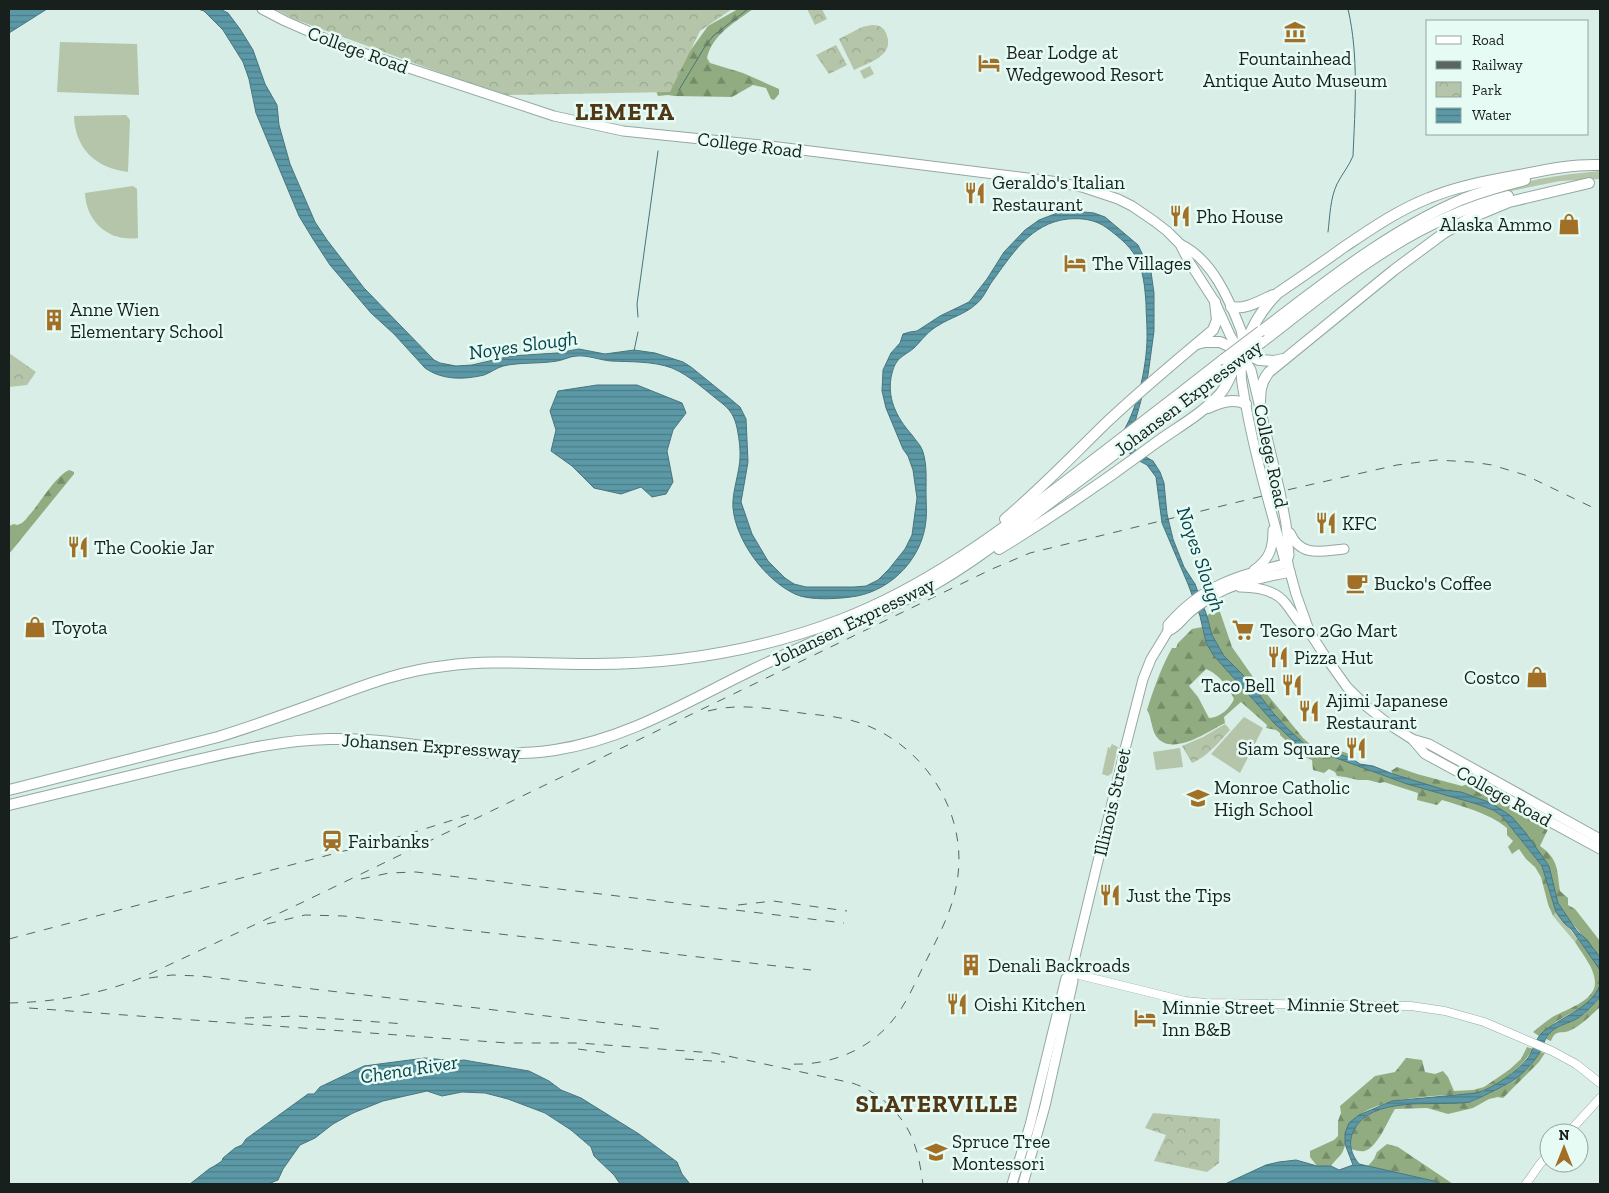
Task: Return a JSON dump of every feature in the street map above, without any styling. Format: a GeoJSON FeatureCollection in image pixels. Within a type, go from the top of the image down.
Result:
{"type":"FeatureCollection","features":[{"type":"Feature","properties":{"kind":"highway"},"geometry":{"type":"LineString","coordinates":[[927,588],[978,562],[1035,527],[1198,413],[1224,390],[1257,318],[1268,303],[1278,293],[1394,214],[1429,198],[1496,179],[1578,165],[1600,166]]}},
{"type":"Feature","properties":{"kind":"highway","name":"Johansen Expressway"},"geometry":{"type":"LineString","coordinates":[[9,790],[227,734],[372,683],[420,670],[448,665],[481,663],[636,664],[692,658],[753,647],[815,629],[864,610],[925,580],[964,556],[1022,515],[1224,359],[1344,268],[1383,241],[1435,212],[1465,198],[1526,179],[1600,166]]}},
{"type":"Feature","properties":{"kind":"highway","name":"Johansen Expressway"},"geometry":{"type":"LineString","coordinates":[[9,805],[225,753],[294,741],[350,739],[472,753],[500,754],[555,750],[596,742],[634,728],[927,588],[966,564],[994,545],[1362,265],[1400,240],[1434,222],[1482,203],[1524,192],[1564,185],[1600,182]]}},
{"type":"Feature","properties":{"kind":"highway"},"geometry":{"type":"LineString","coordinates":[[1260,407],[1260,389],[1265,377],[1284,358],[1417,253],[1444,234],[1468,218],[1509,202],[1589,183]]}},
{"type":"Feature","properties":{"kind":"highway"},"geometry":{"type":"LineString","coordinates":[[1232,307],[1245,306],[1278,293]]}},
{"type":"Feature","properties":{"kind":"highway"},"geometry":{"type":"LineString","coordinates":[[964,556],[1029,499],[1152,380],[1213,330],[1216,326],[1218,315],[1215,302]]}},
{"type":"Feature","properties":{"kind":"highway"},"geometry":{"type":"LineString","coordinates":[[1196,344],[1220,342],[1260,360],[1268,361],[1284,358]]}},
{"type":"Feature","properties":{"kind":"highway"},"geometry":{"type":"LineString","coordinates":[[1198,413],[1212,406],[1230,401],[1237,400],[1246,404]]}},
{"type":"Feature","properties":{"kind":"main road","name":"College Road"},"geometry":{"type":"LineString","coordinates":[[262,9],[342,46],[554,116],[623,131],[770,146],[1051,181],[1111,196],[1132,206],[1200,258],[1232,307],[1242,332],[1241,375],[1273,517],[1284,558],[1310,633],[1326,659],[1366,706],[1412,739],[1425,754],[1600,849]]}},
{"type":"Feature","properties":{"kind":"main road","name":"College Road"},"geometry":{"type":"LineString","coordinates":[[1180,244],[1215,302],[1230,335],[1251,370],[1286,524],[1290,557],[1288,565]]}},
{"type":"Feature","properties":{"kind":"main road"},"geometry":{"type":"LineString","coordinates":[[1248,573],[1268,558],[1271,552],[1273,517]]}},
{"type":"Feature","properties":{"kind":"main road"},"geometry":{"type":"LineString","coordinates":[[1286,524],[1294,542],[1304,548],[1318,551],[1344,549]]}},
{"type":"Feature","properties":{"kind":"main road","name":"Illinois Street"},"geometry":{"type":"LineString","coordinates":[[1023,1184],[1051,1080],[1073,981],[1071,975],[1124,749],[1143,679],[1151,659],[1168,631],[1168,625],[1226,581],[1248,573],[1288,565]]}},
{"type":"Feature","properties":{"kind":"main road","name":"Illinois Street"},"geometry":{"type":"LineString","coordinates":[[1210,593],[1232,587],[1288,565]]}},
{"type":"Feature","properties":{"kind":"main road"},"geometry":{"type":"LineString","coordinates":[[1232,587],[1262,589],[1276,595],[1285,601],[1298,623],[1310,633]]}},
{"type":"Feature","properties":{"kind":"main road","name":"College Road"},"geometry":{"type":"LineString","coordinates":[[1412,739],[1430,744],[1600,839]]}},
{"type":"Feature","properties":{"kind":"main road","name":"Illinois Street"},"geometry":{"type":"LineString","coordinates":[[1012,1184],[1030,1126],[1066,978],[1071,975]]}},
{"type":"Feature","properties":{"kind":"main road","name":"Minnie Street"},"geometry":{"type":"LineString","coordinates":[[1071,975],[1185,1001],[1206,1003],[1415,1006],[1456,1013],[1478,1020],[1552,1051],[1576,1064],[1600,1083]]}},
{"type":"Feature","properties":{"kind":"main road"},"geometry":{"type":"LineString","coordinates":[[1577,1123],[1600,1098]]}},
{"type":"Feature","properties":{"kind":"main road"},"geometry":{"type":"LineString","coordinates":[[1526,1184],[1539,1165]]}},
{"type":"Feature","properties":{"kind":"green space"},"geometry":{"type":"Polygon","coordinates":[[[275,9],[732,9],[700,31],[670,92],[501,95],[294,19],[275,9]]]}},
{"type":"Feature","properties":{"kind":"green space"},"geometry":{"type":"Polygon","coordinates":[[[738,9],[753,9],[719,36],[714,42],[707,58],[710,63],[743,73],[779,89],[779,94],[774,100],[771,99],[766,88],[753,85],[732,97],[658,96],[656,91],[672,76],[708,26],[738,9]]]}},
{"type":"Feature","properties":{"kind":"green space"},"geometry":{"type":"Polygon","coordinates":[[[807,9],[822,9],[827,19],[815,25],[807,9]]]}},
{"type":"Feature","properties":{"kind":"green space"},"geometry":{"type":"Polygon","coordinates":[[[880,26],[885,31],[888,43],[887,49],[878,58],[854,70],[839,39],[862,27],[880,26]]]}},
{"type":"Feature","properties":{"kind":"green space"},"geometry":{"type":"Polygon","coordinates":[[[60,42],[137,44],[139,95],[57,92],[60,42]]]}},
{"type":"Feature","properties":{"kind":"green space"},"geometry":{"type":"Polygon","coordinates":[[[836,45],[847,65],[829,74],[816,55],[836,45]]]}},
{"type":"Feature","properties":{"kind":"green space"},"geometry":{"type":"Polygon","coordinates":[[[870,66],[874,74],[864,79],[860,71],[870,66]]]}},
{"type":"Feature","properties":{"kind":"green space"},"geometry":{"type":"Polygon","coordinates":[[[126,115],[130,120],[128,172],[106,166],[89,155],[78,138],[74,116],[126,115]]]}},
{"type":"Feature","properties":{"kind":"green space"},"geometry":{"type":"Polygon","coordinates":[[[1600,171],[1600,179],[1560,181],[1496,194],[1504,189],[1530,181],[1561,175],[1600,171]]]}},
{"type":"Feature","properties":{"kind":"green space"},"geometry":{"type":"Polygon","coordinates":[[[133,186],[137,189],[138,238],[118,237],[101,228],[95,221],[86,203],[85,193],[133,186]]]}},
{"type":"Feature","properties":{"kind":"green space"},"geometry":{"type":"Polygon","coordinates":[[[9,353],[36,372],[27,385],[9,387],[9,353]]]}},
{"type":"Feature","properties":{"kind":"green space"},"geometry":{"type":"Polygon","coordinates":[[[69,470],[74,472],[74,474],[9,554],[9,526],[24,522],[54,483],[69,470]]]}},
{"type":"Feature","properties":{"kind":"green space"},"geometry":{"type":"Polygon","coordinates":[[[1218,606],[1232,647],[1253,677],[1303,738],[1311,745],[1353,755],[1351,758],[1309,748],[1274,714],[1248,680],[1224,656],[1212,635],[1207,616],[1218,606]]]}},
{"type":"Feature","properties":{"kind":"green space"},"geometry":{"type":"Polygon","coordinates":[[[1202,627],[1206,643],[1214,656],[1275,724],[1306,752],[1328,755],[1407,784],[1477,804],[1493,810],[1502,816],[1542,866],[1556,912],[1553,916],[1541,877],[1519,849],[1512,854],[1508,847],[1513,841],[1507,835],[1507,828],[1500,823],[1476,811],[1442,800],[1437,805],[1417,800],[1418,793],[1384,782],[1337,776],[1335,772],[1329,769],[1324,773],[1313,770],[1312,760],[1299,753],[1276,730],[1266,728],[1267,725],[1241,702],[1224,717],[1225,723],[1200,736],[1180,744],[1163,742],[1154,733],[1147,710],[1164,663],[1172,648],[1176,648],[1178,643],[1192,629],[1202,627]],[[1206,669],[1189,686],[1198,697],[1209,718],[1213,718],[1224,712],[1234,699],[1223,681],[1206,669]]]}},
{"type":"Feature","properties":{"kind":"green space"},"geometry":{"type":"Polygon","coordinates":[[[1244,717],[1263,728],[1240,773],[1211,754],[1244,717]]]}},
{"type":"Feature","properties":{"kind":"green space"},"geometry":{"type":"Polygon","coordinates":[[[1225,724],[1230,730],[1208,753],[1192,763],[1182,746],[1203,737],[1225,724]]]}},
{"type":"Feature","properties":{"kind":"green space"},"geometry":{"type":"Polygon","coordinates":[[[1112,744],[1118,747],[1112,773],[1108,776],[1102,774],[1108,747],[1110,748],[1112,744]]]}},
{"type":"Feature","properties":{"kind":"green space"},"geometry":{"type":"Polygon","coordinates":[[[1180,748],[1183,767],[1156,770],[1153,752],[1180,748]]]}},
{"type":"Feature","properties":{"kind":"green space"},"geometry":{"type":"Polygon","coordinates":[[[1397,767],[1462,786],[1468,784],[1549,827],[1540,846],[1554,861],[1560,891],[1568,898],[1568,905],[1575,909],[1600,941],[1600,957],[1558,903],[1549,866],[1512,817],[1491,803],[1461,792],[1445,790],[1393,774],[1391,771],[1397,767]]]}},
{"type":"Feature","properties":{"kind":"green space"},"geometry":{"type":"Polygon","coordinates":[[[1556,912],[1577,938],[1575,942],[1553,916],[1556,912]]]}},
{"type":"Feature","properties":{"kind":"green space"},"geometry":{"type":"Polygon","coordinates":[[[1577,938],[1600,969],[1598,992],[1582,1007],[1557,1021],[1539,1036],[1533,1032],[1551,1018],[1578,1005],[1594,990],[1593,972],[1575,942],[1577,938]]]}},
{"type":"Feature","properties":{"kind":"green space"},"geometry":{"type":"Polygon","coordinates":[[[1600,997],[1600,1007],[1583,1023],[1571,1030],[1555,1034],[1551,1041],[1546,1039],[1555,1029],[1583,1015],[1600,997]]]}},
{"type":"Feature","properties":{"kind":"green space"},"geometry":{"type":"Polygon","coordinates":[[[1527,1047],[1533,1049],[1516,1070],[1493,1086],[1477,1093],[1410,1099],[1377,1106],[1351,1122],[1346,1132],[1343,1151],[1331,1166],[1317,1166],[1310,1157],[1310,1151],[1334,1140],[1338,1136],[1340,1106],[1375,1076],[1395,1072],[1406,1058],[1422,1060],[1425,1072],[1435,1074],[1443,1071],[1454,1091],[1473,1090],[1484,1087],[1509,1070],[1521,1059],[1527,1047]]]}},
{"type":"Feature","properties":{"kind":"green space"},"geometry":{"type":"Polygon","coordinates":[[[1540,1052],[1545,1053],[1539,1062],[1503,1098],[1489,1099],[1473,1108],[1448,1114],[1427,1108],[1395,1109],[1371,1147],[1363,1151],[1351,1149],[1351,1138],[1354,1128],[1370,1114],[1398,1105],[1472,1102],[1514,1081],[1530,1066],[1540,1052]]]}},
{"type":"Feature","properties":{"kind":"green space"},"geometry":{"type":"Polygon","coordinates":[[[1153,1113],[1220,1119],[1219,1163],[1207,1172],[1154,1161],[1166,1135],[1145,1128],[1153,1113]]]}},
{"type":"Feature","properties":{"kind":"green space"},"geometry":{"type":"Polygon","coordinates":[[[1387,1144],[1398,1147],[1453,1184],[1440,1184],[1368,1166],[1377,1152],[1387,1144]]]}},
{"type":"Feature","properties":{"kind":"water"},"geometry":{"type":"Polygon","coordinates":[[[9,9],[47,9],[9,33],[9,9]]]}},
{"type":"Feature","properties":{"kind":"water"},"geometry":{"type":"Polygon","coordinates":[[[198,9],[220,9],[228,13],[240,29],[253,50],[265,84],[277,105],[279,125],[290,164],[315,222],[364,288],[434,360],[456,366],[472,365],[511,356],[557,353],[579,349],[605,354],[634,350],[655,353],[683,362],[740,407],[746,419],[748,462],[741,502],[752,534],[768,561],[785,578],[794,584],[806,587],[866,586],[878,580],[889,569],[905,549],[912,535],[917,498],[913,470],[886,408],[882,391],[883,370],[891,353],[900,343],[903,334],[917,331],[940,316],[969,302],[987,279],[1004,252],[1025,230],[1039,220],[1060,212],[1074,211],[1094,213],[1105,217],[1138,245],[1151,272],[1154,293],[1154,331],[1148,375],[1135,422],[1134,448],[1137,452],[1153,461],[1160,472],[1164,483],[1167,514],[1173,539],[1184,567],[1195,584],[1212,635],[1224,656],[1248,680],[1274,714],[1309,748],[1332,752],[1351,758],[1360,764],[1373,766],[1445,790],[1461,792],[1491,803],[1512,817],[1549,866],[1558,903],[1577,931],[1600,957],[1600,970],[1572,930],[1556,912],[1542,866],[1502,816],[1493,810],[1477,804],[1407,784],[1328,755],[1306,752],[1275,724],[1214,656],[1206,643],[1200,616],[1162,523],[1156,477],[1147,465],[1132,457],[1129,452],[1124,430],[1134,408],[1142,382],[1146,355],[1145,293],[1142,273],[1133,252],[1107,228],[1093,221],[1078,219],[1068,219],[1043,227],[1032,234],[1014,252],[978,303],[967,311],[935,327],[914,348],[898,360],[890,382],[891,398],[901,421],[923,452],[926,472],[924,534],[919,546],[904,569],[883,586],[857,596],[834,599],[808,598],[795,594],[773,579],[746,546],[735,521],[733,508],[740,454],[739,437],[735,421],[726,407],[686,375],[672,368],[657,364],[611,361],[581,356],[550,362],[503,366],[484,375],[468,378],[446,377],[425,368],[394,334],[371,313],[330,265],[313,239],[299,216],[256,113],[249,79],[243,62],[223,30],[204,11],[198,9]]]}},
{"type":"Feature","properties":{"kind":"water"},"geometry":{"type":"Polygon","coordinates":[[[597,385],[637,385],[682,403],[686,413],[673,430],[667,451],[673,482],[666,494],[652,497],[641,487],[621,494],[594,488],[572,466],[551,451],[556,430],[550,411],[558,391],[597,385]]]}},
{"type":"Feature","properties":{"kind":"water"},"geometry":{"type":"Polygon","coordinates":[[[1600,985],[1600,997],[1592,1006],[1578,1018],[1551,1032],[1535,1060],[1511,1082],[1470,1102],[1389,1107],[1374,1112],[1361,1120],[1353,1132],[1351,1140],[1352,1152],[1359,1164],[1440,1184],[1225,1184],[1266,1165],[1279,1162],[1296,1160],[1317,1166],[1331,1166],[1339,1170],[1353,1165],[1345,1144],[1345,1133],[1349,1123],[1359,1115],[1392,1101],[1477,1093],[1490,1087],[1518,1069],[1528,1058],[1541,1034],[1582,1007],[1596,993],[1600,985]]]}},
{"type":"Feature","properties":{"kind":"water","name":"Chena River"},"geometry":{"type":"Polygon","coordinates":[[[425,1058],[464,1060],[529,1071],[549,1081],[561,1090],[581,1098],[639,1134],[677,1162],[682,1174],[690,1184],[620,1184],[614,1175],[594,1156],[591,1147],[571,1130],[545,1113],[508,1099],[485,1093],[462,1092],[442,1096],[427,1091],[383,1101],[353,1113],[333,1124],[315,1138],[300,1145],[283,1169],[278,1180],[268,1184],[190,1184],[222,1161],[235,1148],[242,1145],[246,1139],[308,1094],[314,1094],[320,1087],[364,1066],[425,1058]]]}},
{"type":"Feature","properties":{"kind":"waterway"},"geometry":{"type":"LineString","coordinates":[[679,90],[713,36],[748,9]]}},
{"type":"Feature","properties":{"kind":"waterway"},"geometry":{"type":"LineString","coordinates":[[1328,232],[1333,196],[1339,180],[1353,156],[1355,64],[1348,9]]}},
{"type":"Feature","properties":{"kind":"waterway"},"geometry":{"type":"LineString","coordinates":[[638,317],[637,304],[658,151]]}},
{"type":"Feature","properties":{"kind":"waterway"},"geometry":{"type":"LineString","coordinates":[[634,351],[638,332]]}},
{"type":"Feature","properties":{"kind":"railway"},"geometry":{"type":"LineString","coordinates":[[9,1003],[43,1001],[92,993],[141,978],[301,903],[992,569],[1030,553],[1287,490],[1397,465],[1436,460],[1492,465],[1525,475],[1600,511]]}},
{"type":"Feature","properties":{"kind":"railway"},"geometry":{"type":"LineString","coordinates":[[708,711],[733,707],[772,709],[843,718],[875,729],[895,741],[929,773],[942,792],[951,813],[957,836],[959,859],[957,882],[952,902],[945,922],[909,996],[896,1016],[875,1038],[849,1053],[820,1062],[790,1064]]}},
{"type":"Feature","properties":{"kind":"railway"},"geometry":{"type":"LineString","coordinates":[[9,939],[405,835],[469,815]]}},
{"type":"Feature","properties":{"kind":"railway"},"geometry":{"type":"LineString","coordinates":[[361,879],[389,873],[416,872],[844,923]]}},
{"type":"Feature","properties":{"kind":"railway"},"geometry":{"type":"LineString","coordinates":[[738,905],[773,901],[847,911]]}},
{"type":"Feature","properties":{"kind":"railway"},"geometry":{"type":"LineString","coordinates":[[267,924],[305,915],[344,916],[811,970]]}},
{"type":"Feature","properties":{"kind":"railway"},"geometry":{"type":"LineString","coordinates":[[149,978],[172,975],[200,976],[659,1029]]}},
{"type":"Feature","properties":{"kind":"railway"},"geometry":{"type":"LineString","coordinates":[[29,1008],[507,1043],[579,1043],[714,1053],[852,1083],[872,1092],[890,1106],[910,1133],[920,1163],[923,1184]]}},
{"type":"Feature","properties":{"kind":"railway"},"geometry":{"type":"LineString","coordinates":[[245,1018],[297,1016],[405,1024]]}},
{"type":"Feature","properties":{"kind":"railway"},"geometry":{"type":"LineString","coordinates":[[578,1049],[608,1053]]}},
{"type":"Feature","properties":{"kind":"railway"},"geometry":{"type":"LineString","coordinates":[[685,1059],[725,1062]]}},
{"type":"Feature","properties":{"kind":"place","name":"Fountainhead Antique Auto Museum"},"geometry":{"type":"Point","coordinates":[1295,32]}},
{"type":"Feature","properties":{"kind":"place","name":"Bear Lodge at Wedgewood Resort"},"geometry":{"type":"Point","coordinates":[989,63]}},
{"type":"Feature","properties":{"kind":"place","name":"Geraldo's Italian Restaurant"},"geometry":{"type":"Point","coordinates":[975,193]}},
{"type":"Feature","properties":{"kind":"place","name":"Pho House"},"geometry":{"type":"Point","coordinates":[1180,216]}},
{"type":"Feature","properties":{"kind":"place","name":"Alaska Ammo"},"geometry":{"type":"Point","coordinates":[1569,224]}},
{"type":"Feature","properties":{"kind":"place","name":"The Villages"},"geometry":{"type":"Point","coordinates":[1075,263]}},
{"type":"Feature","properties":{"kind":"place","name":"Anne Wien Elementary School"},"geometry":{"type":"Point","coordinates":[54,320]}},
{"type":"Feature","properties":{"kind":"place","name":"KFC"},"geometry":{"type":"Point","coordinates":[1326,523]}},
{"type":"Feature","properties":{"kind":"place","name":"The Cookie Jar"},"geometry":{"type":"Point","coordinates":[78,547]}},
{"type":"Feature","properties":{"kind":"place","name":"Bucko's Coffee"},"geometry":{"type":"Point","coordinates":[1357,583]}},
{"type":"Feature","properties":{"kind":"place","name":"Toyota"},"geometry":{"type":"Point","coordinates":[35,627]}},
{"type":"Feature","properties":{"kind":"place","name":"Tesoro 2Go Mart"},"geometry":{"type":"Point","coordinates":[1243,630]}},
{"type":"Feature","properties":{"kind":"place","name":"Pizza Hut"},"geometry":{"type":"Point","coordinates":[1278,657]}},
{"type":"Feature","properties":{"kind":"place","name":"Costco"},"geometry":{"type":"Point","coordinates":[1537,677]}},
{"type":"Feature","properties":{"kind":"place","name":"Taco Bell"},"geometry":{"type":"Point","coordinates":[1292,685]}},
{"type":"Feature","properties":{"kind":"place","name":"Ajimi Japanese Restaurant"},"geometry":{"type":"Point","coordinates":[1309,711]}},
{"type":"Feature","properties":{"kind":"place","name":"Siam Square"},"geometry":{"type":"Point","coordinates":[1356,748]}},
{"type":"Feature","properties":{"kind":"place","name":"Monroe Catholic High School"},"geometry":{"type":"Point","coordinates":[1198,798]}},
{"type":"Feature","properties":{"kind":"place","name":"Fairbanks"},"geometry":{"type":"Point","coordinates":[332,841]}},
{"type":"Feature","properties":{"kind":"place","name":"Just the Tips"},"geometry":{"type":"Point","coordinates":[1110,895]}},
{"type":"Feature","properties":{"kind":"place","name":"Denali Backroads"},"geometry":{"type":"Point","coordinates":[971,965]}},
{"type":"Feature","properties":{"kind":"place","name":"Oishi Kitchen"},"geometry":{"type":"Point","coordinates":[957,1004]}},
{"type":"Feature","properties":{"kind":"place","name":"Minnie Street Inn B&B"},"geometry":{"type":"Point","coordinates":[1145,1018]}},
{"type":"Feature","properties":{"kind":"place","name":"Spruce Tree Montessori"},"geometry":{"type":"Point","coordinates":[936,1152]}},
{"type":"Feature","properties":{"kind":"district","name":"LEMETA"},"geometry":{"type":"Point","coordinates":[625,111]}},
{"type":"Feature","properties":{"kind":"district","name":"SLATERVILLE"},"geometry":{"type":"Point","coordinates":[937,1103]}},
{"type":"Feature","properties":{"kind":"water label","name":"Noyes Slough"},"geometry":{"type":"Point","coordinates":[523,345]}},
{"type":"Feature","properties":{"kind":"water label","name":"Noyes Slough"},"geometry":{"type":"Point","coordinates":[1201,559]}}]}
